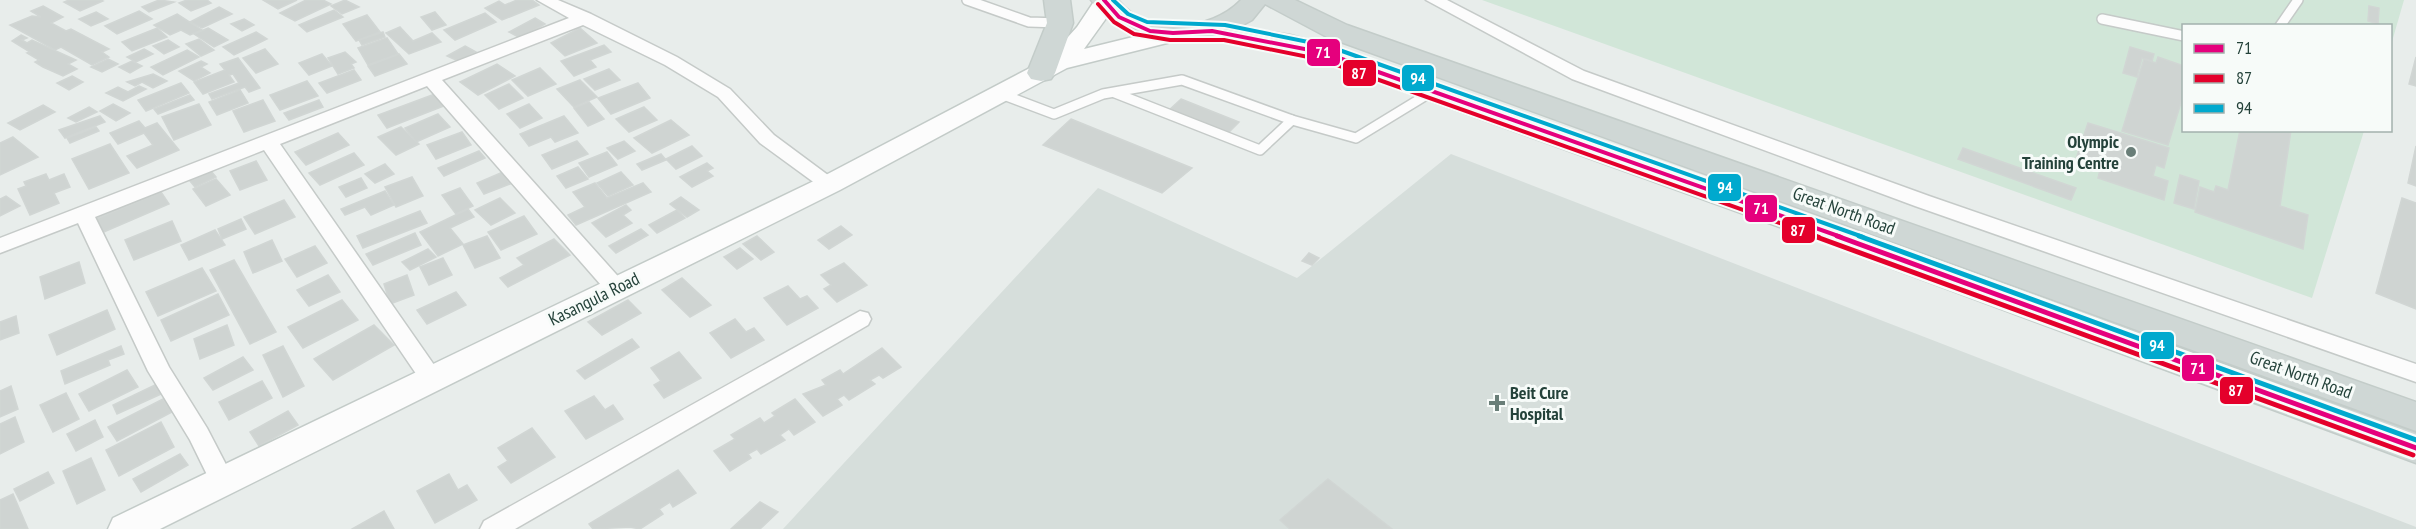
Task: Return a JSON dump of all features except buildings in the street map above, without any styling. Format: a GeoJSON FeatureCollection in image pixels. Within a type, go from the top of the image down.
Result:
{"type":"FeatureCollection","features":[{"type":"Feature","properties":{"kind":"main road"},"geometry":{"type":"LineString","coordinates":[[1105,2],[1119,18],[1138,27],[1178,33],[1208,30],[1234,21],[1244,14],[1255,0]]}},
{"type":"Feature","properties":{"kind":"main road","name":"Great North Road"},"geometry":{"type":"LineString","coordinates":[[1275,0],[1337,31],[2416,417]]}},
{"type":"Feature","properties":{"kind":"main road","name":"Kasangula Road"},"geometry":{"type":"LineString","coordinates":[[1050,68],[1086,32],[1105,2]]}},
{"type":"Feature","properties":{"kind":"main road"},"geometry":{"type":"LineString","coordinates":[[1050,68],[1058,12]]}},
{"type":"Feature","properties":{"kind":"main road","name":"Great North Road"},"geometry":{"type":"LineString","coordinates":[[1208,30],[1290,43],[1433,91],[2416,448]]}},
{"type":"Feature","properties":{"kind":"main road","name":"Kasangula Road"},"geometry":{"type":"LineString","coordinates":[[126,529],[830,184],[1050,68],[1178,33]]}},
{"type":"Feature","properties":{"kind":"street"},"geometry":{"type":"LineString","coordinates":[[545,0],[671,62],[724,93],[767,139],[830,184]]}},
{"type":"Feature","properties":{"kind":"street"},"geometry":{"type":"LineString","coordinates":[[1434,0],[1578,75],[1922,201],[2416,373]]}},
{"type":"Feature","properties":{"kind":"street"},"geometry":{"type":"LineString","coordinates":[[0,246],[585,18]]}},
{"type":"Feature","properties":{"kind":"street"},"geometry":{"type":"LineString","coordinates":[[430,78],[616,288]]}},
{"type":"Feature","properties":{"kind":"street"},"geometry":{"type":"LineString","coordinates":[[268,141],[431,378]]}},
{"type":"Feature","properties":{"kind":"street"},"geometry":{"type":"LineString","coordinates":[[83,213],[159,371],[199,435],[222,480]]}},
{"type":"Feature","properties":{"kind":"street"},"geometry":{"type":"LineString","coordinates":[[493,529],[860,319]]}},
{"type":"Feature","properties":{"kind":"lane"},"geometry":{"type":"LineString","coordinates":[[967,0],[1029,22],[1058,12]]}},
{"type":"Feature","properties":{"kind":"lane"},"geometry":{"type":"LineString","coordinates":[[2281,24],[2298,0]]}},
{"type":"Feature","properties":{"kind":"lane"},"geometry":{"type":"LineString","coordinates":[[2102,20],[2182,36]]}},
{"type":"Feature","properties":{"kind":"lane"},"geometry":{"type":"LineString","coordinates":[[1001,94],[1054,114],[1114,93],[1182,80],[1292,120],[1356,138],[1433,91]]}},
{"type":"Feature","properties":{"kind":"lane"},"geometry":{"type":"LineString","coordinates":[[1114,93],[1260,150],[1292,120]]}},
{"type":"Feature","properties":{"kind":"shaded area","name":"Beit Cure Hospital"},"geometry":{"type":"Polygon","coordinates":[[[1451,154],[2416,527],[2416,529],[783,529],[1098,188],[1297,278],[1451,154]]]}},
{"type":"Feature","properties":{"kind":"green space","name":"Olympic Training Centre"},"geometry":{"type":"Polygon","coordinates":[[[1482,0],[2404,0],[2392,42],[2392,24],[2182,24],[2182,132],[2364,132],[2312,298],[1482,0]]]}},
{"type":"Feature","properties":{"kind":"transit line","name":"71"},"geometry":{"type":"LineString","coordinates":[[1104,0],[1119,17],[1150,31],[1173,33],[1212,31],[1269,40],[1325,53],[1832,234],[2416,448]]}},
{"type":"Feature","properties":{"kind":"transit line","name":"94"},"geometry":{"type":"LineString","coordinates":[[1113,0],[1128,14],[1155,24],[1225,25],[1299,38],[1328,46],[1835,227],[2416,440]]}},
{"type":"Feature","properties":{"kind":"transit line","name":"87"},"geometry":{"type":"LineString","coordinates":[[1098,4],[1105,14],[1124,29],[1146,37],[1170,40],[1206,38],[1224,40],[1323,60],[1829,241],[2413,455]]}},
{"type":"Feature","properties":{"kind":"place","name":"Olympic Training Centre"},"geometry":{"type":"Point","coordinates":[2131,152]}},
{"type":"Feature","properties":{"kind":"place","name":"Beit Cure Hospital"},"geometry":{"type":"Point","coordinates":[1497,403]}}]}
